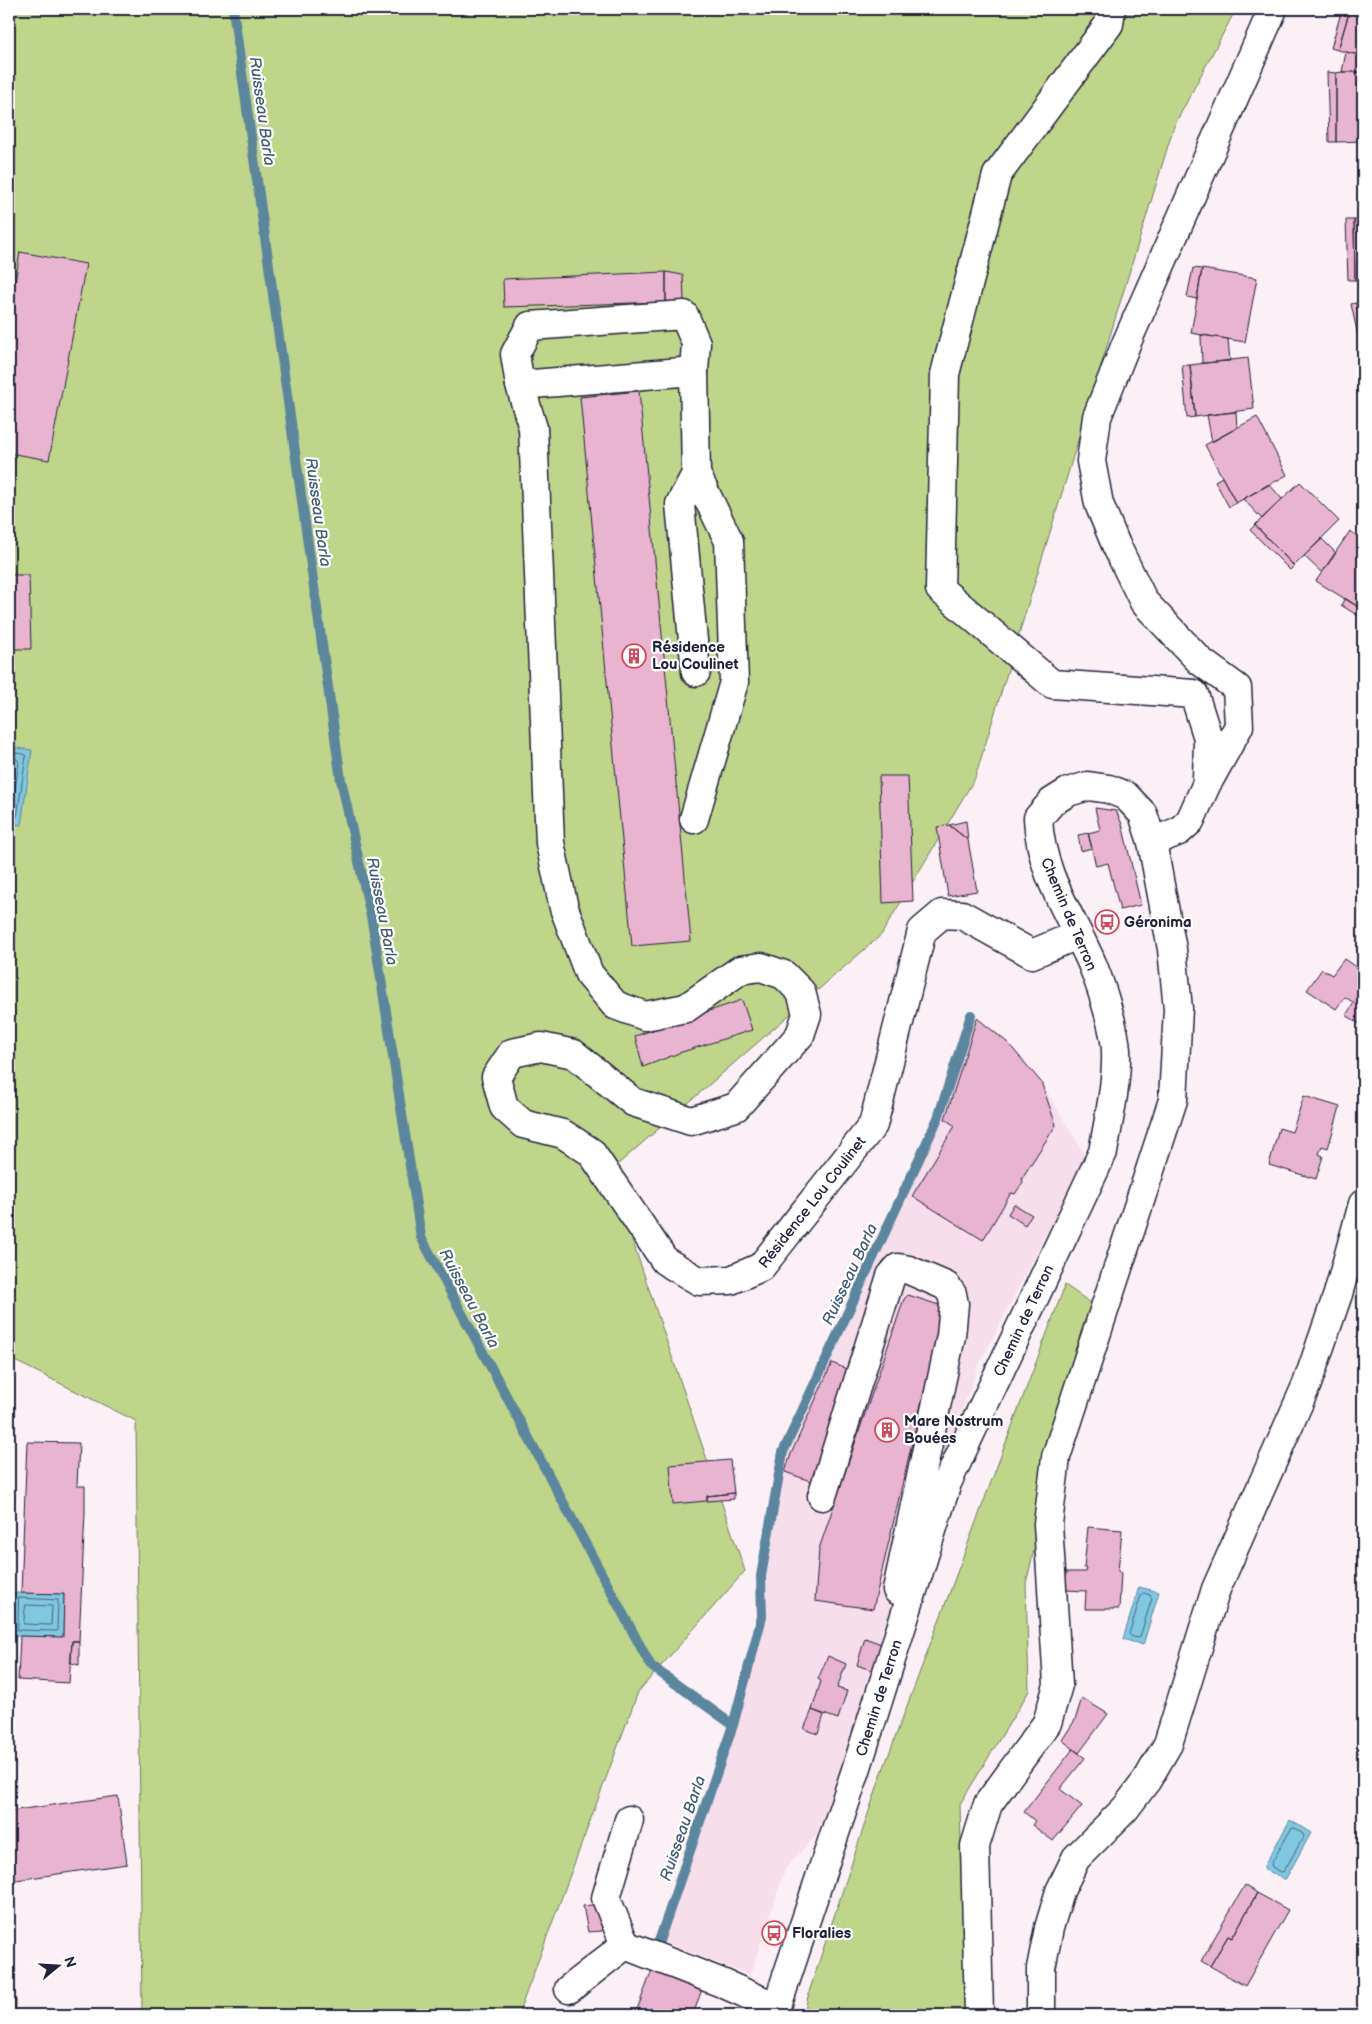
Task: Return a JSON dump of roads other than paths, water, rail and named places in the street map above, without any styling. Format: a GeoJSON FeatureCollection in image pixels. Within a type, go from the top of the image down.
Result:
{"type":"FeatureCollection","features":[{"type":"Feature","properties":{"kind":"street"},"geometry":{"type":"LineString","coordinates":[[1111,9],[1109,24],[997,175],[945,374],[940,589],[1052,684],[1194,694],[1208,738],[1207,783]]}},
{"type":"Feature","properties":{"kind":"street"},"geometry":{"type":"LineString","coordinates":[[1152,842],[1179,831],[1190,821],[1207,783],[1239,726],[1237,688],[1200,661],[1144,602],[1116,545],[1099,504],[1091,461],[1097,417],[1122,353],[1273,9]]}},
{"type":"Feature","properties":{"kind":"street","name":"Résidence Lou Coulinet"},"geometry":{"type":"LineString","coordinates":[[694,819],[734,682],[729,541],[696,474],[694,372],[696,343],[684,315],[530,326],[515,354],[520,385],[533,428],[550,843],[564,908],[589,974],[615,1005],[645,1016],[686,1008],[740,970],[761,967],[784,974],[801,992],[807,1014],[800,1035],[736,1107],[691,1121],[633,1102],[574,1054],[541,1048],[512,1054],[496,1077],[504,1107],[522,1124],[563,1134],[591,1152],[665,1261],[699,1281],[731,1280],[761,1267],[873,1125],[922,931],[942,914],[962,914],[1032,954],[1077,935]]}},
{"type":"Feature","properties":{"kind":"street"},"geometry":{"type":"LineString","coordinates":[[520,385],[694,372]]}},
{"type":"Feature","properties":{"kind":"street"},"geometry":{"type":"LineString","coordinates":[[696,474],[680,504],[696,672]]}},
{"type":"Feature","properties":{"kind":"street","name":"Chemin de Terron"},"geometry":{"type":"LineString","coordinates":[[775,2011],[856,1770],[947,1483],[1104,1152],[1114,1093],[1116,1049],[1107,1007],[1093,966],[1046,867],[1039,838],[1038,818],[1052,802],[1068,792],[1088,786],[1109,789],[1126,796],[1142,814],[1152,842],[1172,950],[1178,1009],[1172,1100],[1056,1457],[1048,1524],[1058,1685],[1047,1723],[988,1804],[975,1846],[979,2015]]}},
{"type":"Feature","properties":{"kind":"street"},"geometry":{"type":"LineString","coordinates":[[1041,2015],[1041,1968],[1049,1928],[1060,1891],[1076,1858],[1125,1809],[1147,1780],[1168,1744],[1216,1589],[1307,1384],[1338,1294],[1363,1204]]}},
{"type":"Feature","properties":{"kind":"street"},"geometry":{"type":"LineString","coordinates":[[822,1496],[891,1276],[898,1268],[909,1270],[946,1286],[952,1294],[954,1304],[950,1336],[897,1589],[899,1598],[907,1609]]}},
{"type":"Feature","properties":{"kind":"street"},"geometry":{"type":"LineString","coordinates":[[629,1820],[606,1898],[626,1945],[775,2011]]}},
{"type":"Feature","properties":{"kind":"street"},"geometry":{"type":"LineString","coordinates":[[569,1990],[626,1945]]}},
{"type":"Feature","properties":{"kind":"water"},"geometry":{"type":"Polygon","coordinates":[[[9,747],[32,750],[21,825],[9,823],[9,747]]]}},
{"type":"Feature","properties":{"kind":"water"},"geometry":{"type":"Polygon","coordinates":[[[1139,1587],[1159,1592],[1143,1645],[1123,1639],[1139,1587]]]}},
{"type":"Feature","properties":{"kind":"water"},"geometry":{"type":"Polygon","coordinates":[[[14,1593],[64,1594],[63,1637],[11,1636],[14,1593]]]}},
{"type":"Feature","properties":{"kind":"water"},"geometry":{"type":"Polygon","coordinates":[[[1290,1820],[1311,1833],[1285,1880],[1263,1868],[1290,1820]]]}},
{"type":"Feature","properties":{"kind":"waterway","name":"Ruisseau Barla"},"geometry":{"type":"LineString","coordinates":[[233,9],[341,780],[372,921],[421,1237],[651,1666],[733,1725],[659,1941]]}},
{"type":"Feature","properties":{"kind":"waterway","name":"Ruisseau Barla"},"geometry":{"type":"LineString","coordinates":[[733,1725],[762,1617],[761,1576],[783,1452],[938,1118],[971,1015]]}},
{"type":"Feature","properties":{"kind":"place","name":"Résidence Lou Coulinet"},"geometry":{"type":"Point","coordinates":[634,656]}},
{"type":"Feature","properties":{"kind":"place","name":"Géronima"},"geometry":{"type":"Point","coordinates":[1107,922]}},
{"type":"Feature","properties":{"kind":"place","name":"Mare Nostrum Bouées"},"geometry":{"type":"Point","coordinates":[887,1430]}},
{"type":"Feature","properties":{"kind":"place","name":"Floralies"},"geometry":{"type":"Point","coordinates":[774,1933]}}]}
